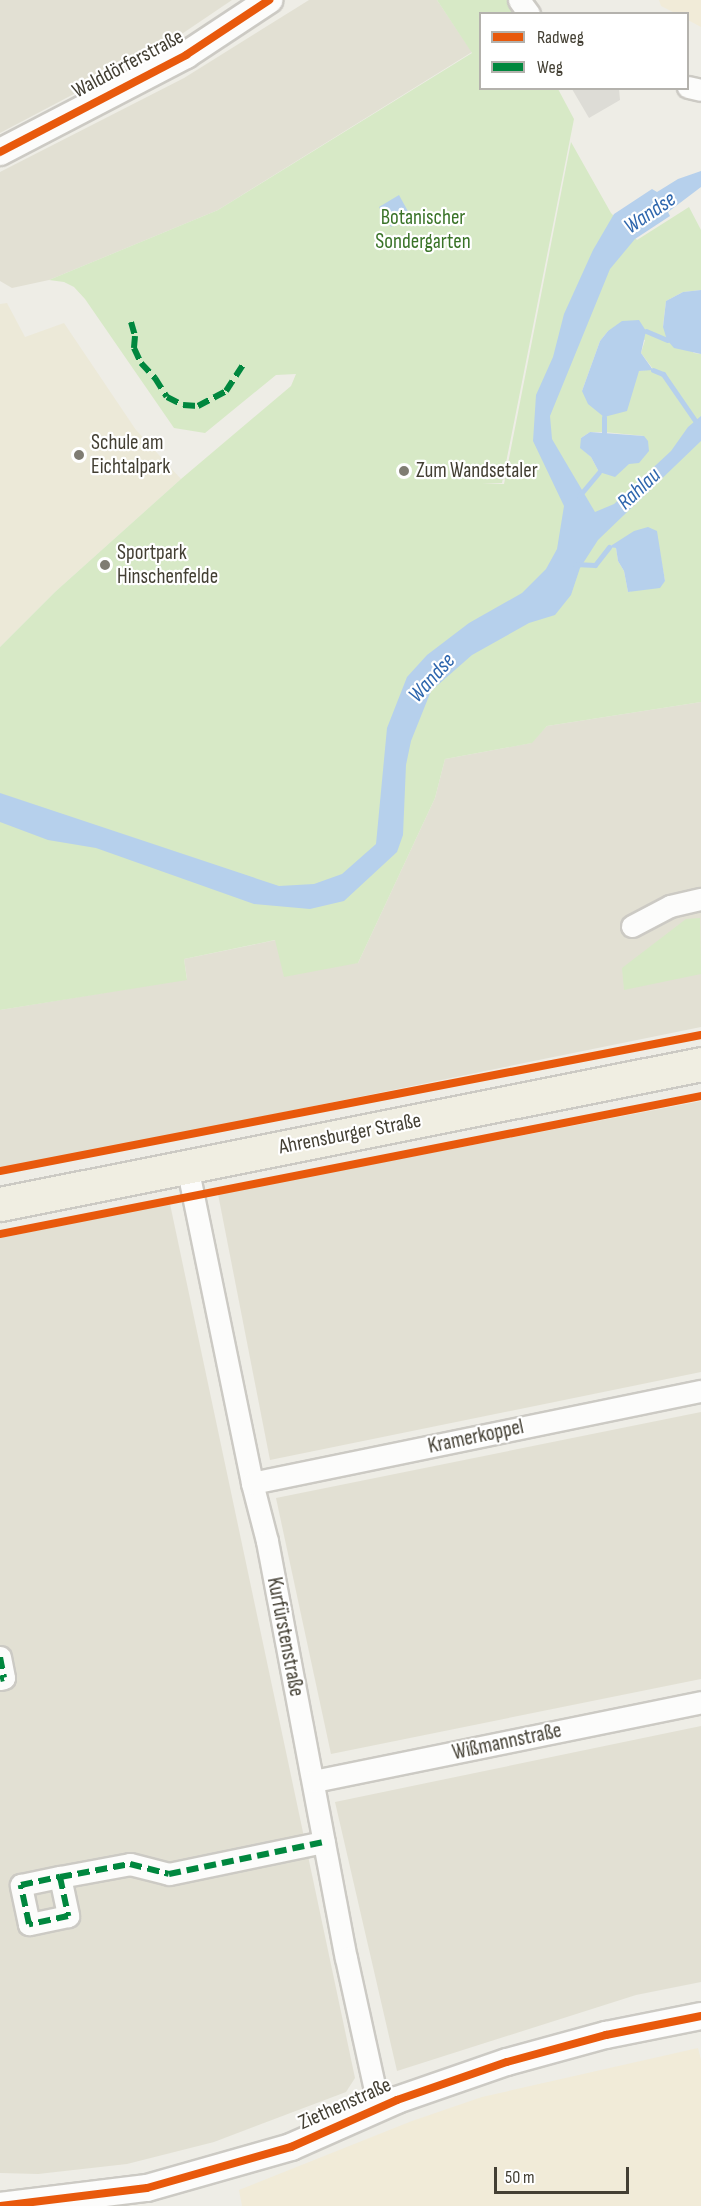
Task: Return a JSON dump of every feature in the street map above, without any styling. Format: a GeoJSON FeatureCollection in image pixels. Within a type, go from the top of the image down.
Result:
{"type":"FeatureCollection","features":[{"type":"Feature","properties":{"kind":"main road","name":"Ahrensburger Straße"},"geometry":{"type":"LineString","coordinates":[[0,1204],[701,1064]]}},
{"type":"Feature","properties":{"kind":"street","name":"Walddörferstraße"},"geometry":{"type":"LineString","coordinates":[[0,152],[186,55],[269,0]]}},
{"type":"Feature","properties":{"kind":"street"},"geometry":{"type":"LineString","coordinates":[[632,926],[670,906],[701,899]]}},
{"type":"Feature","properties":{"kind":"street","name":"Kurfürstenstraße"},"geometry":{"type":"LineString","coordinates":[[187,1166],[252,1483],[267,1541],[324,1842],[379,2108]]}},
{"type":"Feature","properties":{"kind":"street","name":"Kramerkoppel"},"geometry":{"type":"LineString","coordinates":[[252,1483],[701,1391]]}},
{"type":"Feature","properties":{"kind":"street"},"geometry":{"type":"LineString","coordinates":[[0,1657],[4,1678],[0,1679]]}},
{"type":"Feature","properties":{"kind":"street","name":"Wißmannstraße"},"geometry":{"type":"LineString","coordinates":[[314,1781],[701,1702]]}},
{"type":"Feature","properties":{"kind":"street"},"geometry":{"type":"LineString","coordinates":[[60,1877],[130,1864],[169,1874],[324,1842]]}},
{"type":"Feature","properties":{"kind":"street","name":"Ziethenstraße"},"geometry":{"type":"LineString","coordinates":[[0,2206],[147,2188],[281,2151],[448,2080],[606,2035],[701,2016]]}},
{"type":"Feature","properties":{"kind":"shaded area"},"geometry":{"type":"Polygon","coordinates":[[[0,0],[232,0],[161,48],[0,133],[0,0]]]}},
{"type":"Feature","properties":{"kind":"shaded area"},"geometry":{"type":"Polygon","coordinates":[[[309,0],[437,0],[472,52],[218,210],[49,280],[12,288],[0,281],[0,172],[184,78],[309,0]]]}},
{"type":"Feature","properties":{"kind":"shaded area"},"geometry":{"type":"Polygon","coordinates":[[[659,0],[701,0],[701,27],[689,21],[689,12],[673,12],[661,6],[659,0]]]}},
{"type":"Feature","properties":{"kind":"shaded area"},"geometry":{"type":"Polygon","coordinates":[[[573,90],[619,90],[620,100],[589,118],[573,90]]]}},
{"type":"Feature","properties":{"kind":"shaded area","name":"Schule am Eichtalpark"},"geometry":{"type":"Polygon","coordinates":[[[7,303],[25,337],[64,323],[136,430],[181,479],[55,592],[0,647],[0,304],[7,303]]]}},
{"type":"Feature","properties":{"kind":"shaded area"},"geometry":{"type":"Polygon","coordinates":[[[701,702],[701,1027],[0,1170],[0,1010],[187,979],[184,959],[276,940],[358,963],[435,798],[445,759],[531,743],[547,726],[701,702]]]}},
{"type":"Feature","properties":{"kind":"shaded area"},"geometry":{"type":"Polygon","coordinates":[[[701,1101],[701,1372],[270,1460],[218,1194],[701,1101]]]}},
{"type":"Feature","properties":{"kind":"shaded area"},"geometry":{"type":"Polygon","coordinates":[[[170,1204],[355,2078],[346,2092],[214,2142],[127,2164],[38,2174],[0,2173],[0,1238],[170,1204]]]}},
{"type":"Feature","properties":{"kind":"shaded area"},"geometry":{"type":"Polygon","coordinates":[[[701,1412],[701,1679],[331,1754],[276,1498],[701,1412]]]}},
{"type":"Feature","properties":{"kind":"shaded area"},"geometry":{"type":"Polygon","coordinates":[[[701,1726],[701,1982],[636,1995],[397,2071],[335,1802],[701,1726]]]}},
{"type":"Feature","properties":{"kind":"shaded area"},"geometry":{"type":"Polygon","coordinates":[[[698,2048],[701,2060],[701,2206],[242,2206],[239,2190],[412,2121],[482,2097],[698,2048]]]}},
{"type":"Feature","properties":{"kind":"green space","name":"Botanischer Sondergarten"},"geometry":{"type":"Polygon","coordinates":[[[437,0],[509,0],[516,12],[479,12],[479,90],[559,90],[574,119],[502,483],[482,484],[504,484],[571,142],[611,213],[637,240],[689,207],[701,230],[701,290],[683,292],[666,301],[663,326],[694,353],[701,354],[701,702],[547,726],[532,743],[445,759],[435,798],[358,963],[284,977],[275,940],[184,959],[187,980],[0,1010],[0,647],[55,592],[181,479],[291,386],[296,374],[276,375],[205,433],[174,428],[85,299],[74,287],[64,282],[49,280],[218,210],[472,53],[437,0]],[[608,331],[600,341],[582,391],[639,371],[653,369],[641,353],[645,340],[608,331]],[[590,432],[581,438],[581,448],[591,457],[599,472],[644,436],[604,432],[590,432]],[[656,531],[610,546],[616,548],[628,592],[665,581],[656,531]]]}},
{"type":"Feature","properties":{"kind":"green space"},"geometry":{"type":"Polygon","coordinates":[[[700,918],[701,974],[624,990],[622,968],[686,919],[700,918]]]}},
{"type":"Feature","properties":{"kind":"water"},"geometry":{"type":"Polygon","coordinates":[[[701,171],[701,187],[668,212],[670,216],[635,239],[610,269],[550,416],[552,439],[595,512],[614,504],[671,451],[688,427],[701,416],[701,441],[598,540],[580,568],[571,595],[555,615],[529,623],[472,655],[431,691],[411,741],[406,765],[403,835],[397,852],[344,901],[310,909],[254,904],[96,848],[48,840],[0,822],[0,793],[279,886],[314,884],[342,874],[376,844],[387,728],[407,677],[427,655],[469,623],[522,593],[546,569],[557,549],[564,506],[533,441],[536,395],[553,357],[564,314],[593,250],[614,214],[652,189],[657,192],[678,179],[701,171]]]}},
{"type":"Feature","properties":{"kind":"water"},"geometry":{"type":"Polygon","coordinates":[[[399,195],[410,215],[391,227],[379,207],[399,195]]]}},
{"type":"Feature","properties":{"kind":"water"},"geometry":{"type":"Polygon","coordinates":[[[701,290],[701,354],[674,348],[667,340],[663,327],[666,301],[683,292],[701,290]]]}},
{"type":"Feature","properties":{"kind":"water"},"geometry":{"type":"Polygon","coordinates":[[[639,320],[646,331],[641,353],[653,370],[639,371],[627,411],[604,417],[588,404],[582,391],[600,341],[608,331],[622,321],[639,320]]]}},
{"type":"Feature","properties":{"kind":"water"},"geometry":{"type":"Polygon","coordinates":[[[590,432],[644,436],[648,441],[649,451],[639,463],[629,464],[615,477],[599,472],[591,457],[580,448],[581,438],[590,432]]]}},
{"type":"Feature","properties":{"kind":"water"},"geometry":{"type":"Polygon","coordinates":[[[648,527],[657,531],[665,581],[660,588],[628,592],[616,548],[609,547],[634,531],[648,527]]]}},
{"type":"Feature","properties":{"kind":"waterway"},"geometry":{"type":"LineString","coordinates":[[646,331],[667,340]]}},
{"type":"Feature","properties":{"kind":"waterway"},"geometry":{"type":"LineString","coordinates":[[653,370],[663,374],[701,429]]}},
{"type":"Feature","properties":{"kind":"waterway"},"geometry":{"type":"LineString","coordinates":[[604,417],[604,432]]}},
{"type":"Feature","properties":{"kind":"waterway"},"geometry":{"type":"LineString","coordinates":[[579,496],[599,472]]}},
{"type":"Feature","properties":{"kind":"waterway"},"geometry":{"type":"LineString","coordinates":[[575,564],[595,565],[609,547]]}},
{"type":"Feature","properties":{"kind":"marked path"},"geometry":{"type":"LineString","coordinates":[[131,322],[135,336],[134,348],[141,363],[155,378],[167,397],[183,405],[198,406],[226,391],[245,362]]}},
{"type":"Feature","properties":{"kind":"marked path"},"geometry":{"type":"LineString","coordinates":[[0,1657],[4,1678],[0,1679]]}},
{"type":"Feature","properties":{"kind":"marked path"},"geometry":{"type":"LineString","coordinates":[[60,1877],[68,1916],[29,1924],[21,1885],[60,1877],[130,1864],[169,1874],[324,1842]]}},
{"type":"Feature","properties":{"kind":"cycle path"},"geometry":{"type":"LineString","coordinates":[[0,152],[186,55],[269,0]]}},
{"type":"Feature","properties":{"kind":"cycle path"},"geometry":{"type":"LineString","coordinates":[[0,1171],[701,1035]]}},
{"type":"Feature","properties":{"kind":"cycle path"},"geometry":{"type":"LineString","coordinates":[[0,1234],[701,1096]]}},
{"type":"Feature","properties":{"kind":"cycle path"},"geometry":{"type":"LineString","coordinates":[[0,2206],[147,2188],[291,2147],[397,2100],[507,2062],[606,2035],[701,2016]]}},
{"type":"Feature","properties":{"kind":"place","name":"Schule am Eichtalpark"},"geometry":{"type":"Point","coordinates":[79,455]}},
{"type":"Feature","properties":{"kind":"place","name":"Zum Wandsetaler"},"geometry":{"type":"Point","coordinates":[404,471]}},
{"type":"Feature","properties":{"kind":"place","name":"Sportpark Hinschenfelde"},"geometry":{"type":"Point","coordinates":[105,565]}},
{"type":"Feature","properties":{"kind":"water label","name":"Wandse"},"geometry":{"type":"Point","coordinates":[650,213]}},
{"type":"Feature","properties":{"kind":"water label","name":"Rahlau"},"geometry":{"type":"Point","coordinates":[639,489]}},
{"type":"Feature","properties":{"kind":"water label","name":"Wandse"},"geometry":{"type":"Point","coordinates":[432,678]}}]}
